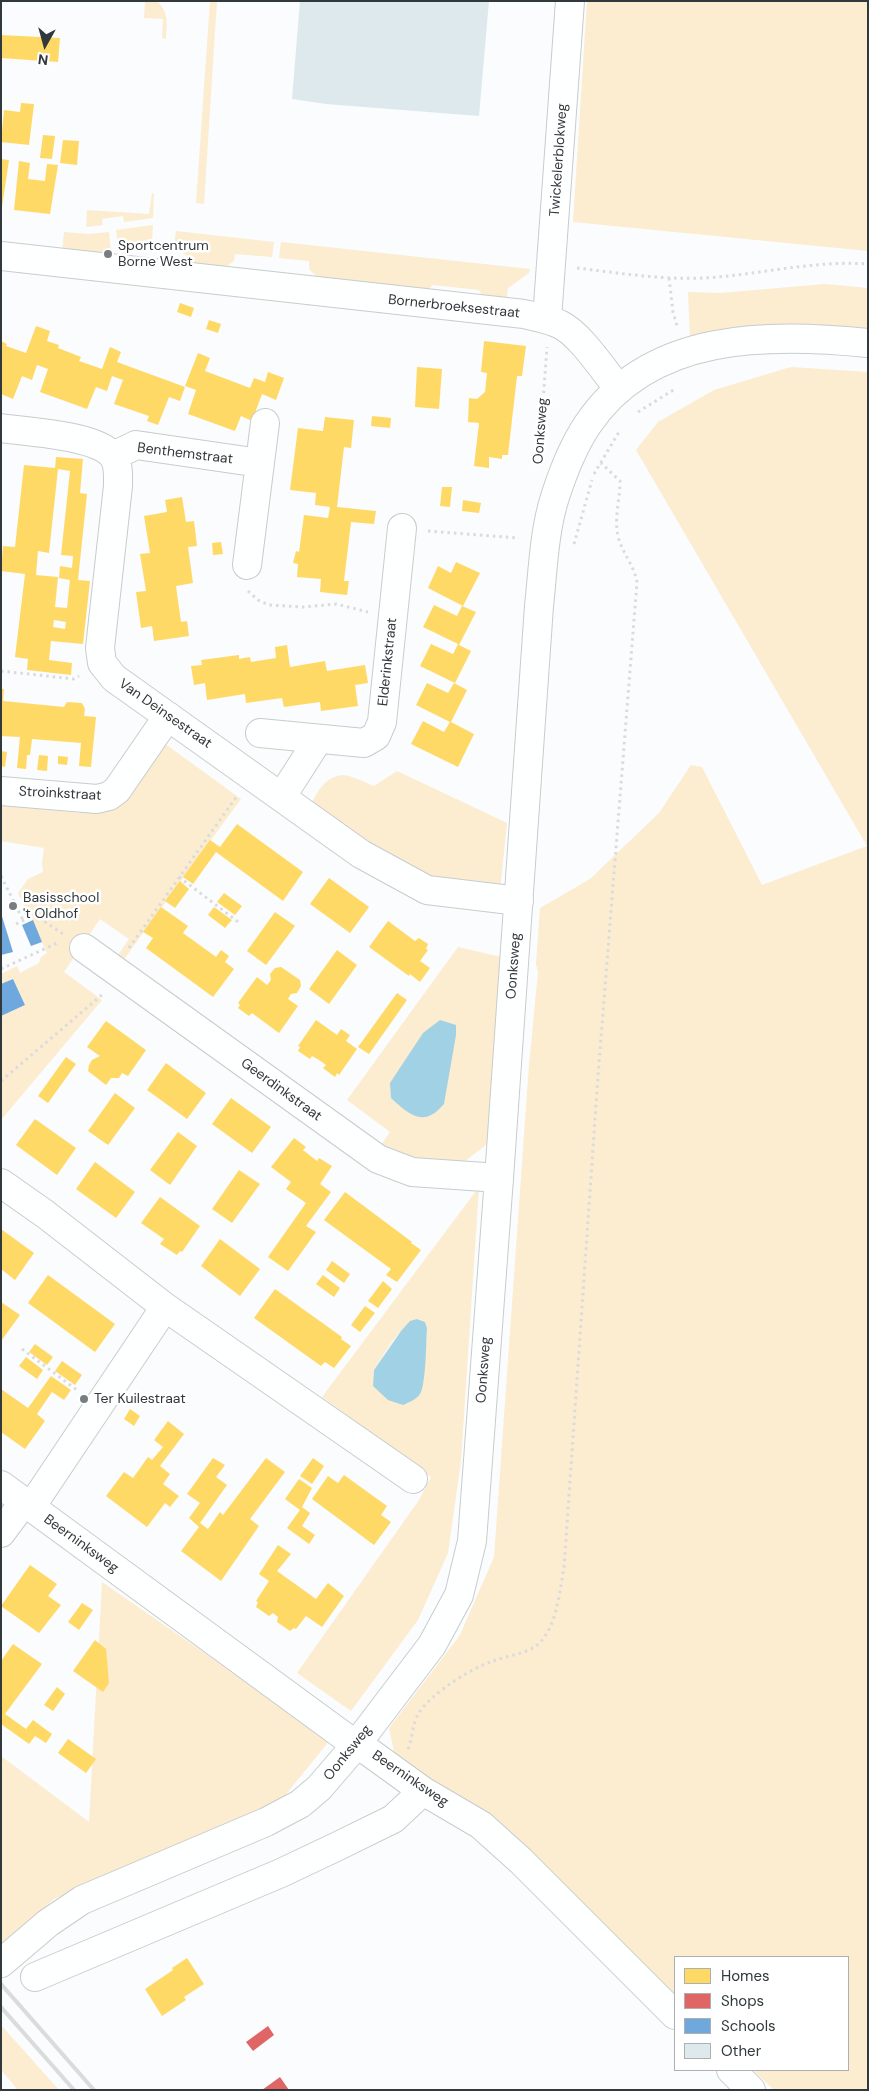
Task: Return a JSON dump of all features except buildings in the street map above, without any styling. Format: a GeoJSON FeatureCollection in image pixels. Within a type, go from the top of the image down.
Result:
{"type":"FeatureCollection","features":[{"type":"Feature","properties":{"kind":"street","name":"Twickelerblokweg"},"geometry":{"type":"LineString","coordinates":[[547,320],[570,1]]}},
{"type":"Feature","properties":{"kind":"street","name":"Bornerbroeksestraat"},"geometry":{"type":"LineString","coordinates":[[1,256],[345,296],[524,314],[561,325],[573,333],[619,389]]}},
{"type":"Feature","properties":{"kind":"street"},"geometry":{"type":"LineString","coordinates":[[619,389],[650,368],[686,352],[728,341],[777,337],[817,338],[868,343]]}},
{"type":"Feature","properties":{"kind":"street","name":"Oonksweg"},"geometry":{"type":"LineString","coordinates":[[1,1963],[48,1923],[82,1900],[266,1822],[300,1804],[331,1776],[432,1646],[459,1595],[466,1573],[472,1541],[519,901],[537,625],[546,541],[555,498],[573,450],[589,423],[619,389]]}},
{"type":"Feature","properties":{"kind":"street"},"geometry":{"type":"LineString","coordinates":[[247,565],[265,423]]}},
{"type":"Feature","properties":{"kind":"street"},"geometry":{"type":"LineString","coordinates":[[1,428],[82,439],[99,445],[113,456],[118,470],[118,486],[100,648],[102,663]]}},
{"type":"Feature","properties":{"kind":"street","name":"Benthemstraat"},"geometry":{"type":"LineString","coordinates":[[113,456],[136,445],[260,463]]}},
{"type":"Feature","properties":{"kind":"street","name":"Elderinkstraat"},"geometry":{"type":"LineString","coordinates":[[260,733],[364,743],[376,736],[382,722],[402,528]]}},
{"type":"Feature","properties":{"kind":"street","name":"Van Deinsestraat"},"geometry":{"type":"LineString","coordinates":[[102,663],[114,678],[361,854],[427,890],[519,901]]}},
{"type":"Feature","properties":{"kind":"street","name":"Stroinkstraat"},"geometry":{"type":"LineString","coordinates":[[1,791],[97,799],[109,796],[117,790],[168,716]]}},
{"type":"Feature","properties":{"kind":"street"},"geometry":{"type":"LineString","coordinates":[[282,796],[318,740]]}},
{"type":"Feature","properties":{"kind":"street","name":"Geerdinkstraat"},"geometry":{"type":"LineString","coordinates":[[77,943],[378,1159],[412,1172],[499,1178]]}},
{"type":"Feature","properties":{"kind":"street"},"geometry":{"type":"LineString","coordinates":[[1,1183],[165,1308],[412,1480]]}},
{"type":"Feature","properties":{"kind":"street"},"geometry":{"type":"LineString","coordinates":[[1,1533],[28,1504],[99,1406],[165,1308]]}},
{"type":"Feature","properties":{"kind":"street","name":"Beerninksweg"},"geometry":{"type":"LineString","coordinates":[[1,1485],[356,1745],[395,1769],[423,1791],[480,1824],[521,1861],[674,2013]]}},
{"type":"Feature","properties":{"kind":"street"},"geometry":{"type":"LineString","coordinates":[[35,1977],[281,1873],[393,1820],[423,1791]]}},
{"type":"Feature","properties":{"kind":"street"},"geometry":{"type":"LineString","coordinates":[[732,2071],[751,2090]]}},
{"type":"Feature","properties":{"kind":"path"},"geometry":{"type":"LineString","coordinates":[[552,266],[669,278],[704,278],[838,263],[868,264]]}},
{"type":"Feature","properties":{"kind":"path","name":"Oonksweg"},"geometry":{"type":"LineString","coordinates":[[538,468],[547,345],[547,320]]}},
{"type":"Feature","properties":{"kind":"path"},"geometry":{"type":"LineString","coordinates":[[395,1769],[407,1751],[414,1724],[420,1711],[429,1700],[457,1680],[488,1662],[524,1652],[536,1646],[549,1629],[556,1609],[564,1568],[597,1086],[637,582],[635,572],[624,553],[618,536],[616,519],[620,481],[601,463]]}},
{"type":"Feature","properties":{"kind":"path"},"geometry":{"type":"LineString","coordinates":[[402,528],[546,541]]}},
{"type":"Feature","properties":{"kind":"path"},"geometry":{"type":"LineString","coordinates":[[247,565],[245,580],[248,591],[258,600],[269,605],[304,607],[336,604],[366,612],[394,613]]}},
{"type":"Feature","properties":{"kind":"path"},"geometry":{"type":"LineString","coordinates":[[1,672],[74,679],[102,663]]}},
{"type":"Feature","properties":{"kind":"path"},"geometry":{"type":"LineString","coordinates":[[1,1081],[103,994],[116,971],[179,877],[252,775]]}},
{"type":"Feature","properties":{"kind":"path"},"geometry":{"type":"LineString","coordinates":[[1,876],[23,920]]}},
{"type":"Feature","properties":{"kind":"path"},"geometry":{"type":"LineString","coordinates":[[179,877],[241,924]]}},
{"type":"Feature","properties":{"kind":"path"},"geometry":{"type":"LineString","coordinates":[[16,924],[35,915],[77,943]]}},
{"type":"Feature","properties":{"kind":"path"},"geometry":{"type":"LineString","coordinates":[[1,969],[77,943]]}},
{"type":"Feature","properties":{"kind":"path"},"geometry":{"type":"LineString","coordinates":[[22,1349],[99,1406]]}},
{"type":"Feature","properties":{"kind":"shaded area"},"geometry":{"type":"Polygon","coordinates":[[[145,1],[157,1],[164,9],[167,28],[166,39],[162,38],[163,19],[144,18],[145,1]]]}},
{"type":"Feature","properties":{"kind":"shaded area"},"geometry":{"type":"Polygon","coordinates":[[[210,1],[217,1],[204,204],[196,203],[210,1]]]}},
{"type":"Feature","properties":{"kind":"shaded area"},"geometry":{"type":"Polygon","coordinates":[[[587,1],[868,1],[868,251],[573,222],[587,1]]]}},
{"type":"Feature","properties":{"kind":"shaded area"},"geometry":{"type":"Polygon","coordinates":[[[152,193],[154,194],[153,218],[124,222],[123,216],[102,219],[103,225],[86,227],[87,210],[149,214],[152,193]]]}},
{"type":"Feature","properties":{"kind":"shaded area"},"geometry":{"type":"Polygon","coordinates":[[[153,225],[152,241],[129,254],[126,261],[121,260],[122,252],[119,252],[116,230],[153,225]]]}},
{"type":"Feature","properties":{"kind":"shaded area"},"geometry":{"type":"Polygon","coordinates":[[[176,231],[274,242],[272,257],[235,254],[234,261],[220,271],[193,268],[192,261],[174,244],[176,231]]]}},
{"type":"Feature","properties":{"kind":"shaded area"},"geometry":{"type":"Polygon","coordinates":[[[64,232],[89,234],[109,232],[111,251],[107,251],[106,258],[62,253],[64,232]]]}},
{"type":"Feature","properties":{"kind":"shaded area"},"geometry":{"type":"Polygon","coordinates":[[[281,242],[530,269],[529,273],[508,288],[506,303],[485,301],[479,290],[433,285],[424,294],[322,282],[309,269],[309,261],[279,258],[281,242]]]}},
{"type":"Feature","properties":{"kind":"shaded area"},"geometry":{"type":"Polygon","coordinates":[[[825,284],[868,288],[868,331],[767,326],[690,337],[688,292],[720,293],[825,284]]]}},
{"type":"Feature","properties":{"kind":"shaded area"},"geometry":{"type":"Polygon","coordinates":[[[791,367],[868,372],[868,2090],[774,2090],[754,2071],[849,2071],[849,1956],[674,1956],[674,1994],[524,1851],[414,1771],[394,1752],[389,1728],[460,1635],[494,1557],[529,1065],[538,972],[536,964],[540,908],[590,879],[659,813],[691,765],[702,767],[762,885],[867,846],[636,450],[658,422],[714,390],[791,367]]]}},
{"type":"Feature","properties":{"kind":"shaded area"},"geometry":{"type":"Polygon","coordinates":[[[161,741],[241,799],[122,962],[116,958],[129,939],[100,919],[64,972],[102,1000],[1,1120],[1,1016],[25,1005],[13,979],[1,984],[1,974],[17,966],[20,973],[39,963],[41,957],[47,953],[18,893],[28,879],[43,872],[44,848],[1,841],[1,805],[81,813],[161,741]]]}},
{"type":"Feature","properties":{"kind":"shaded area"},"geometry":{"type":"Polygon","coordinates":[[[397,771],[507,823],[500,891],[449,881],[399,867],[308,812],[313,800],[325,783],[337,776],[344,775],[374,786],[397,771]]]}},
{"type":"Feature","properties":{"kind":"shaded area"},"geometry":{"type":"Polygon","coordinates":[[[458,947],[501,957],[487,1144],[459,1166],[396,1158],[379,1148],[390,1132],[347,1100],[458,947]]]}},
{"type":"Feature","properties":{"kind":"shaded area"},"geometry":{"type":"Polygon","coordinates":[[[479,1187],[461,1461],[448,1553],[418,1620],[351,1711],[297,1673],[419,1500],[431,1477],[322,1397],[479,1187]],[[418,1319],[411,1322],[399,1333],[374,1370],[373,1377],[420,1394],[424,1375],[427,1328],[425,1322],[418,1319]]]}},
{"type":"Feature","properties":{"kind":"shaded area"},"geometry":{"type":"Polygon","coordinates":[[[102,1582],[330,1740],[283,1798],[226,1827],[54,1899],[1,1947],[1,1756],[89,1822],[102,1582]]]}},
{"type":"Feature","properties":{"kind":"shaded area"},"geometry":{"type":"Polygon","coordinates":[[[1,2025],[59,2090],[18,2090],[1,2070],[1,2025]]]}},
{"type":"Feature","properties":{"kind":"water"},"geometry":{"type":"Polygon","coordinates":[[[440,1020],[456,1025],[456,1035],[444,1104],[433,1114],[425,1117],[414,1116],[391,1098],[390,1083],[423,1033],[440,1020]]]}},
{"type":"Feature","properties":{"kind":"water"},"geometry":{"type":"Polygon","coordinates":[[[417,1319],[425,1322],[427,1328],[422,1389],[418,1396],[403,1405],[388,1400],[373,1386],[374,1370],[401,1331],[410,1321],[417,1319]]]}},
{"type":"Feature","properties":{"kind":"railway"},"geometry":{"type":"LineString","coordinates":[[1,1984],[94,2090]]}},
{"type":"Feature","properties":{"kind":"railway"},"geometry":{"type":"LineString","coordinates":[[1,2007],[74,2090]]}},
{"type":"Feature","properties":{"kind":"place","name":"Sportcentrum Borne West"},"geometry":{"type":"Point","coordinates":[108,254]}},
{"type":"Feature","properties":{"kind":"place","name":"Basisschool 't Oldhof"},"geometry":{"type":"Point","coordinates":[13,906]}},
{"type":"Feature","properties":{"kind":"place","name":"Ter Kuilestraat"},"geometry":{"type":"Point","coordinates":[84,1399]}}]}
